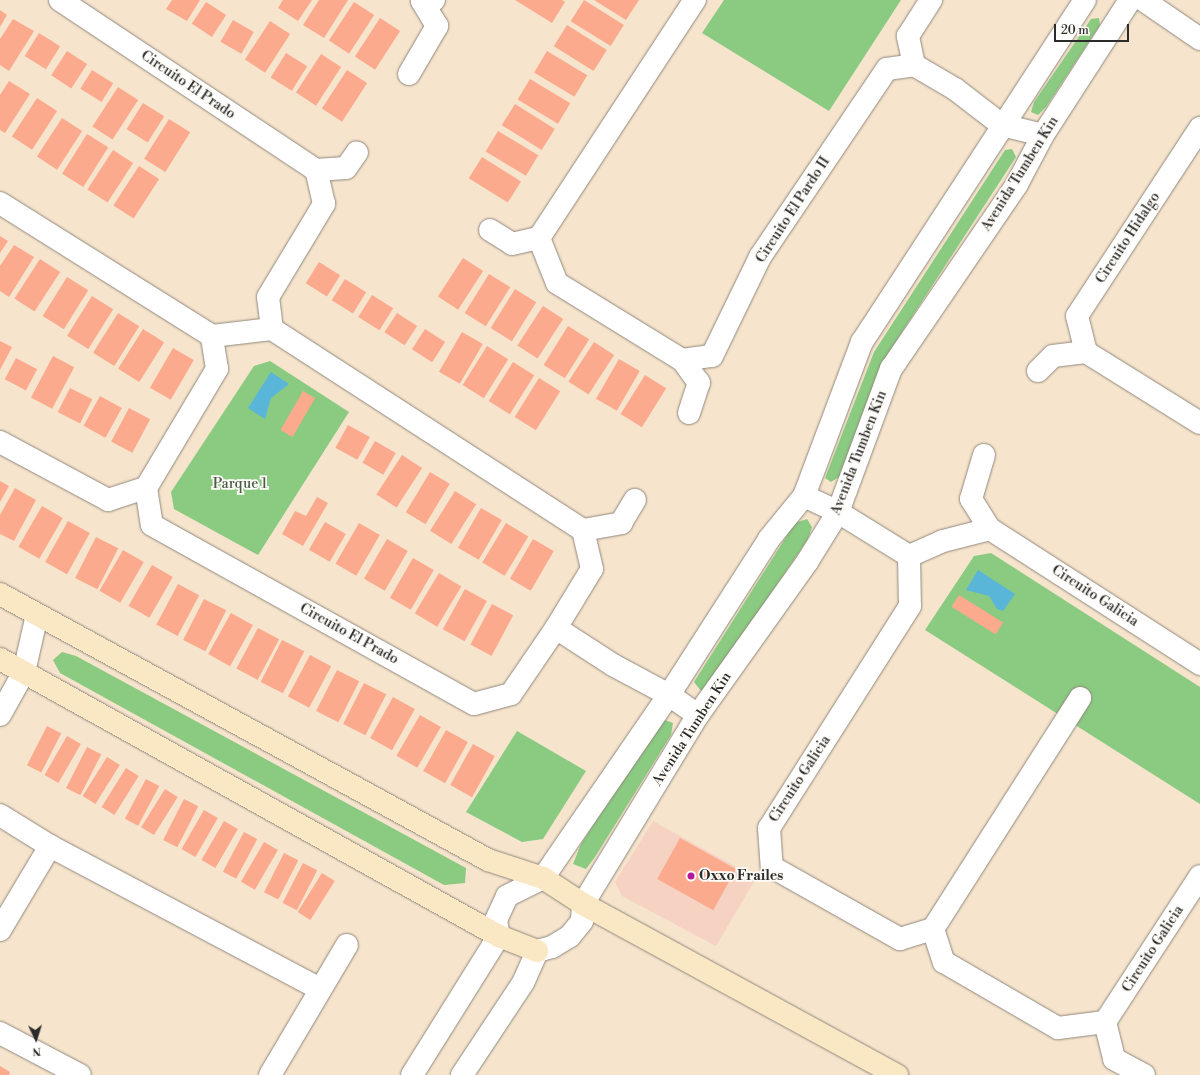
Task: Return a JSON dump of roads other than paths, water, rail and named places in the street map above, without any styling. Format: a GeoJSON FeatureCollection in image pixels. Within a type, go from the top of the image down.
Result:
{"type":"FeatureCollection","features":[{"type":"Feature","properties":{"kind":"main road"},"geometry":{"type":"LineString","coordinates":[[0,594],[488,860],[543,878],[583,904],[897,1075]]}},
{"type":"Feature","properties":{"kind":"main road"},"geometry":{"type":"LineString","coordinates":[[0,659],[499,936],[537,951]]}},
{"type":"Feature","properties":{"kind":"street","name":"Circuito El Prado"},"geometry":{"type":"LineString","coordinates":[[60,0],[316,170]]}},
{"type":"Feature","properties":{"kind":"street"},"geometry":{"type":"LineString","coordinates":[[409,74],[437,26],[425,0]]}},
{"type":"Feature","properties":{"kind":"street"},"geometry":{"type":"LineString","coordinates":[[490,230],[512,244],[539,238],[695,0]]}},
{"type":"Feature","properties":{"kind":"street"},"geometry":{"type":"LineString","coordinates":[[931,0],[908,36],[914,65],[955,89],[1002,125],[1043,135]]}},
{"type":"Feature","properties":{"kind":"street"},"geometry":{"type":"LineString","coordinates":[[412,1075],[499,936],[496,920],[507,896],[543,878],[669,695],[769,539],[804,496],[862,342],[976,171],[1002,125],[1085,0]]}},
{"type":"Feature","properties":{"kind":"street","name":"Avenida Tumben Kin"},"geometry":{"type":"LineString","coordinates":[[583,904],[698,716],[807,562],[838,512],[892,369],[1017,184],[1043,135],[1130,0]]}},
{"type":"Feature","properties":{"kind":"street"},"geometry":{"type":"LineString","coordinates":[[1143,0],[1200,39]]}},
{"type":"Feature","properties":{"kind":"street","name":"Circuito El Pardo II"},"geometry":{"type":"LineString","coordinates":[[682,360],[712,356],[760,257],[887,69],[914,65]]}},
{"type":"Feature","properties":{"kind":"street","name":"Circuito Hidalgo"},"geometry":{"type":"LineString","coordinates":[[1086,352],[1077,316],[1200,128]]}},
{"type":"Feature","properties":{"kind":"street"},"geometry":{"type":"LineString","coordinates":[[272,329],[268,297],[324,204],[316,170],[346,168],[357,152]]}},
{"type":"Feature","properties":{"kind":"street"},"geometry":{"type":"LineString","coordinates":[[0,203],[212,336],[272,329],[583,530],[621,523],[635,500]]}},
{"type":"Feature","properties":{"kind":"street"},"geometry":{"type":"LineString","coordinates":[[539,238],[557,283],[682,360],[699,383],[689,413]]}},
{"type":"Feature","properties":{"kind":"street"},"geometry":{"type":"LineString","coordinates":[[0,442],[108,500],[146,488],[218,369],[212,336]]}},
{"type":"Feature","properties":{"kind":"street"},"geometry":{"type":"LineString","coordinates":[[1038,371],[1053,356],[1086,352],[1200,423]]}},
{"type":"Feature","properties":{"kind":"street","name":"Circuito Galicia"},"geometry":{"type":"LineString","coordinates":[[984,455],[971,499],[990,529],[1200,664]]}},
{"type":"Feature","properties":{"kind":"street","name":"Circuito El Prado"},"geometry":{"type":"LineString","coordinates":[[146,488],[152,525],[474,704],[511,694],[556,628],[592,568],[583,530]]}},
{"type":"Feature","properties":{"kind":"street"},"geometry":{"type":"LineString","coordinates":[[804,496],[838,512],[875,537],[909,556],[943,542],[990,529]]}},
{"type":"Feature","properties":{"kind":"street","name":"Circuito Galicia"},"geometry":{"type":"LineString","coordinates":[[909,556],[910,606],[768,828],[772,867],[900,939],[933,929]]}},
{"type":"Feature","properties":{"kind":"street"},"geometry":{"type":"LineString","coordinates":[[0,715],[24,672],[37,615]]}},
{"type":"Feature","properties":{"kind":"street"},"geometry":{"type":"LineString","coordinates":[[556,628],[613,665],[669,695],[698,716]]}},
{"type":"Feature","properties":{"kind":"street"},"geometry":{"type":"LineString","coordinates":[[1080,698],[933,929],[944,962],[1058,1028],[1105,1022],[1114,1059],[1144,1075]]}},
{"type":"Feature","properties":{"kind":"street"},"geometry":{"type":"LineString","coordinates":[[0,815],[50,846],[320,990]]}},
{"type":"Feature","properties":{"kind":"street"},"geometry":{"type":"LineString","coordinates":[[0,930],[50,846]]}},
{"type":"Feature","properties":{"kind":"street","name":"Circuito Galicia"},"geometry":{"type":"LineString","coordinates":[[1105,1022],[1200,876]]}},
{"type":"Feature","properties":{"kind":"street"},"geometry":{"type":"LineString","coordinates":[[462,1075],[523,983],[537,951],[552,947],[570,936],[582,922],[583,904]]}},
{"type":"Feature","properties":{"kind":"street"},"geometry":{"type":"LineString","coordinates":[[270,1075],[347,945]]}},
{"type":"Feature","properties":{"kind":"street"},"geometry":{"type":"LineString","coordinates":[[0,1033],[80,1075]]}},
{"type":"Feature","properties":{"kind":"water"},"geometry":{"type":"Polygon","coordinates":[[[271,372],[289,384],[271,398],[265,419],[248,408],[271,372]]]}},
{"type":"Feature","properties":{"kind":"water"},"geometry":{"type":"Polygon","coordinates":[[[978,570],[1015,594],[1003,611],[997,609],[989,596],[966,590],[978,570]]]}},
{"type":"Feature","properties":{"kind":"place","name":"Oxxo Frailes"},"geometry":{"type":"Point","coordinates":[691,876]}},
{"type":"Feature","properties":{"kind":"park label","name":"Parque 1"},"geometry":{"type":"Point","coordinates":[240,484]}}]}
